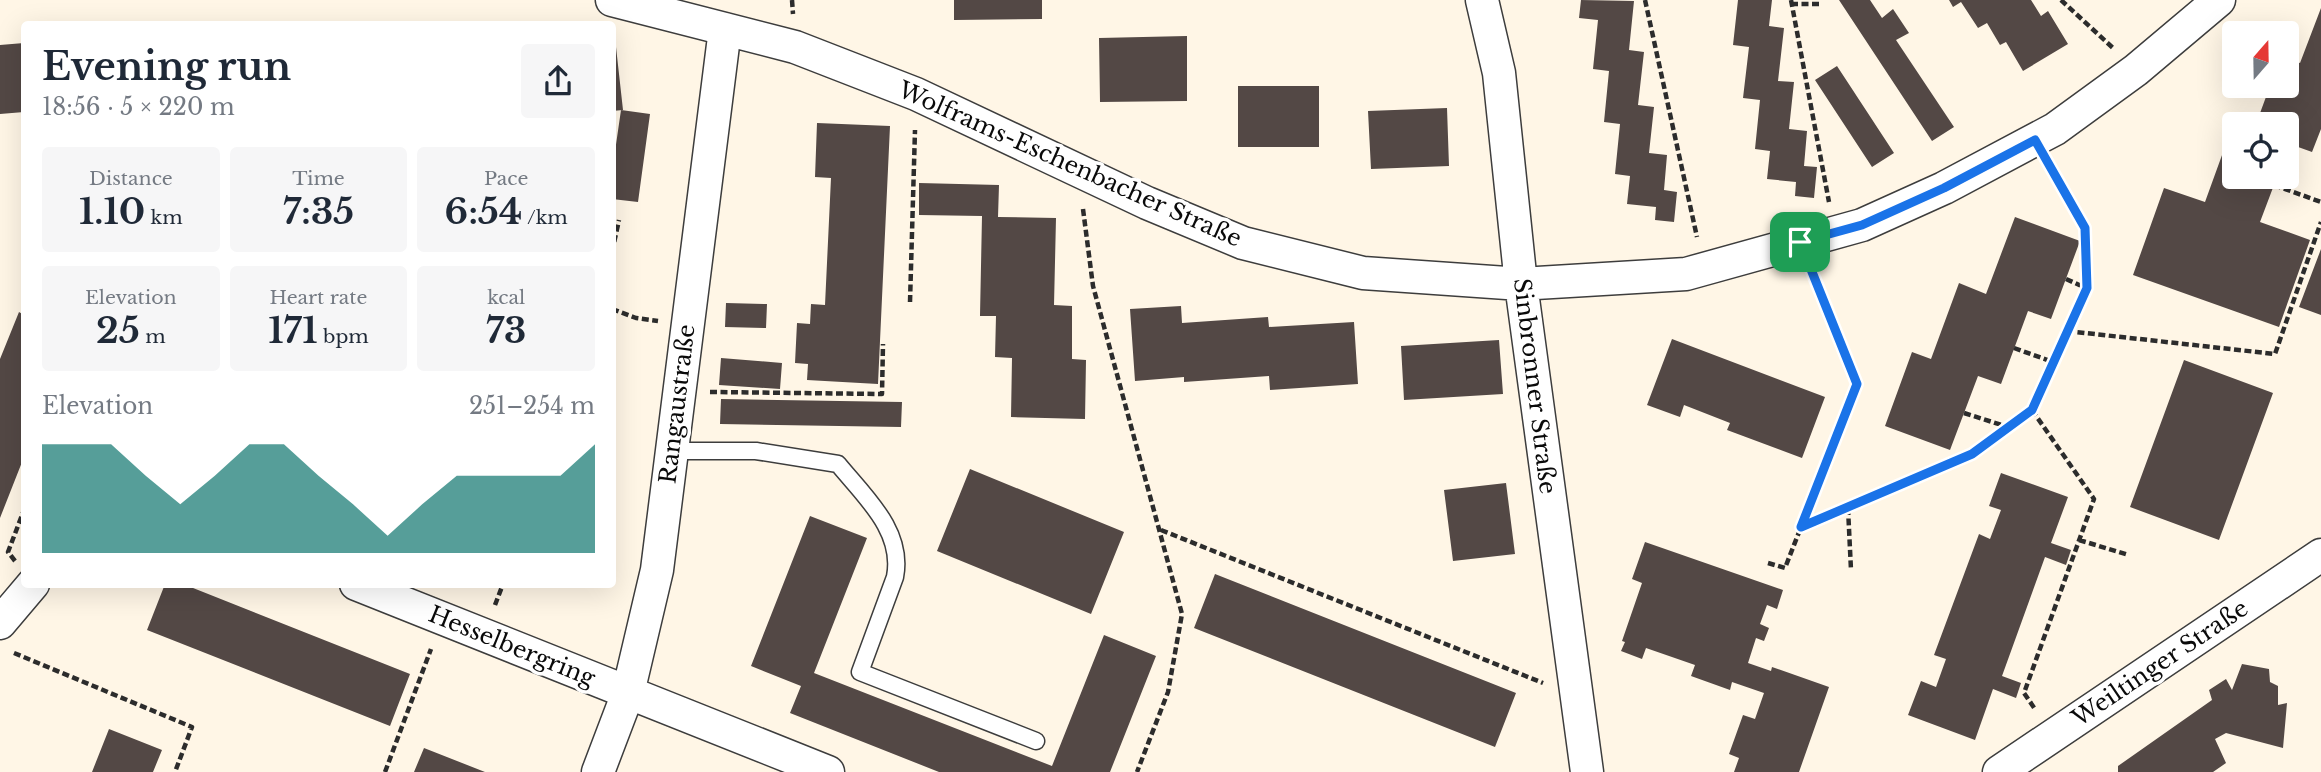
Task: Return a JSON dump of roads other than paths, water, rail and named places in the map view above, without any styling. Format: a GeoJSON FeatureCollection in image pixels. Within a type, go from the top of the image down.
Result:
{"type":"FeatureCollection","features":[{"type":"Feature","properties":{"kind":"street","name":"Wolframs-Eschenbacher Straße"},"geometry":{"type":"LineString","coordinates":[[612,0],[795,47],[916,94],[1147,203],[1256,246],[1363,273],[1521,285],[1686,274],[1862,225],[1944,188],[2055,129],[2136,70],[2219,0]]}},
{"type":"Feature","properties":{"kind":"street","name":"Sinbronner Straße"},"geometry":{"type":"LineString","coordinates":[[1482,0],[1499,73],[1521,285],[1587,772]]}},
{"type":"Feature","properties":{"kind":"street","name":"Rangaustraße"},"geometry":{"type":"LineString","coordinates":[[598,772],[628,693],[657,570],[725,29]]}},
{"type":"Feature","properties":{"kind":"street","name":"Weiltinger Straße"},"geometry":{"type":"LineString","coordinates":[[1999,772],[2321,555]]}},
{"type":"Feature","properties":{"kind":"street"},"geometry":{"type":"LineString","coordinates":[[0,623],[21,581]]}},
{"type":"Feature","properties":{"kind":"street","name":"Hesselbergring"},"geometry":{"type":"LineString","coordinates":[[366,588],[628,693]]}},
{"type":"Feature","properties":{"kind":"street"},"geometry":{"type":"LineString","coordinates":[[628,693],[828,772]]}},
{"type":"Feature","properties":{"kind":"lane"},"geometry":{"type":"LineString","coordinates":[[671,451],[757,450],[838,464],[887,525],[897,548],[895,577],[860,672],[1036,741]]}}]}
